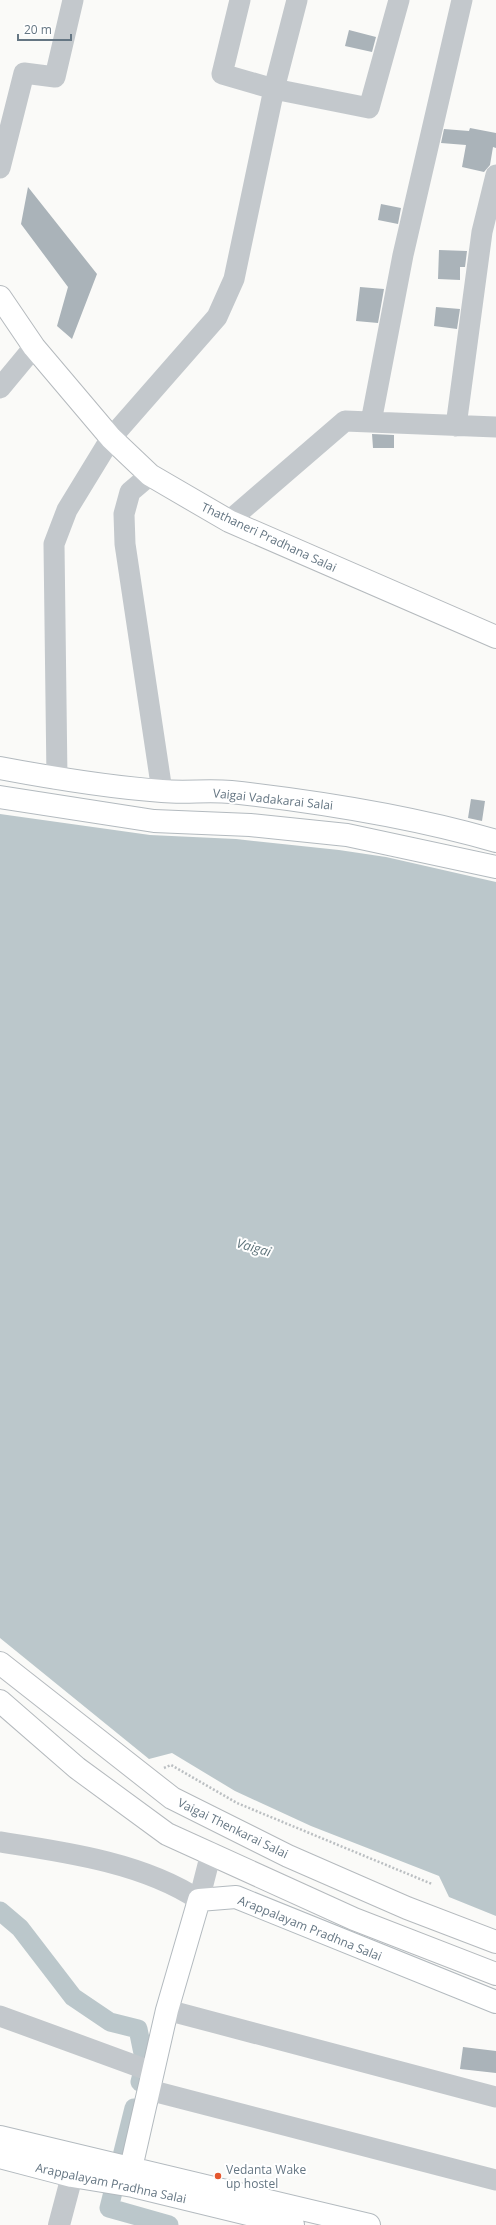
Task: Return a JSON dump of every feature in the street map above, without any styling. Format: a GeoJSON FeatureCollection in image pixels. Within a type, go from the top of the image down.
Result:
{"type":"FeatureCollection","features":[{"type":"Feature","properties":{"kind":"main road","name":"Thathaneri Pradhana Salai"},"geometry":{"type":"LineString","coordinates":[[0,297],[34,347],[111,438],[150,475],[229,520],[496,637]]}},
{"type":"Feature","properties":{"kind":"main road","name":"Vaigai Vadakarai Salai"},"geometry":{"type":"LineString","coordinates":[[0,768],[57,779],[162,791],[229,792],[324,804],[471,834],[496,841]]}},
{"type":"Feature","properties":{"kind":"main road"},"geometry":{"type":"LineString","coordinates":[[0,797],[154,821],[250,825],[347,835],[496,867]]}},
{"type":"Feature","properties":{"kind":"main road","name":"Vaigai Thenkarai Salai"},"geometry":{"type":"LineString","coordinates":[[0,1663],[172,1798],[302,1862],[407,1908],[496,1942]]}},
{"type":"Feature","properties":{"kind":"main road"},"geometry":{"type":"LineString","coordinates":[[0,1701],[77,1768],[168,1834],[354,1919],[496,1974]]}},
{"type":"Feature","properties":{"kind":"main road","name":"Arappalayam Pradhna Salai"},"geometry":{"type":"LineString","coordinates":[[122,2180],[147,2075],[199,1900],[236,1897],[496,2002]]}},
{"type":"Feature","properties":{"kind":"main road"},"geometry":{"type":"LineString","coordinates":[[0,2137],[122,2180],[369,2225]]}},
{"type":"Feature","properties":{"kind":"main road","name":"Arappalayam Pradhna Salai"},"geometry":{"type":"LineString","coordinates":[[0,2157],[72,2176],[122,2180],[292,2225]]}},
{"type":"Feature","properties":{"kind":"street"},"geometry":{"type":"LineString","coordinates":[[0,168],[24,73],[55,77],[73,0]]}},
{"type":"Feature","properties":{"kind":"street"},"geometry":{"type":"LineString","coordinates":[[240,0],[222,74],[274,89],[369,108],[399,0]]}},
{"type":"Feature","properties":{"kind":"street"},"geometry":{"type":"LineString","coordinates":[[57,779],[54,544],[67,510],[111,438],[217,316],[234,279],[274,89],[297,0]]}},
{"type":"Feature","properties":{"kind":"street"},"geometry":{"type":"LineString","coordinates":[[372,422],[403,255],[462,0]]}},
{"type":"Feature","properties":{"kind":"street"},"geometry":{"type":"LineString","coordinates":[[456,426],[482,232],[496,175]]}},
{"type":"Feature","properties":{"kind":"street"},"geometry":{"type":"LineString","coordinates":[[0,388],[34,347]]}},
{"type":"Feature","properties":{"kind":"street"},"geometry":{"type":"LineString","coordinates":[[229,520],[345,422],[496,427]]}},
{"type":"Feature","properties":{"kind":"street"},"geometry":{"type":"LineString","coordinates":[[150,475],[130,492],[128,497],[124,514],[125,544],[162,791]]}},
{"type":"Feature","properties":{"kind":"street"},"geometry":{"type":"LineString","coordinates":[[0,1842],[72,1853],[121,1865],[185,1891],[199,1900],[211,1853]]}},
{"type":"Feature","properties":{"kind":"street"},"geometry":{"type":"LineString","coordinates":[[167,2010],[496,2097]]}},
{"type":"Feature","properties":{"kind":"street"},"geometry":{"type":"LineString","coordinates":[[0,2016],[147,2075],[496,2180]]}},
{"type":"Feature","properties":{"kind":"street"},"geometry":{"type":"LineString","coordinates":[[59,2225],[72,2176]]}},
{"type":"Feature","properties":{"kind":"path"},"geometry":{"type":"LineString","coordinates":[[156,1771],[171,1765],[236,1803],[432,1884]]}},
{"type":"Feature","properties":{"kind":"water","name":"Vaigai"},"geometry":{"type":"Polygon","coordinates":[[[0,814],[150,835],[236,839],[339,850],[386,857],[496,882],[496,1916],[449,1897],[439,1876],[311,1826],[235,1791],[172,1753],[149,1759],[0,1638],[0,814]]]}},
{"type":"Feature","properties":{"kind":"building"},"geometry":{"type":"Polygon","coordinates":[[[349,30],[376,37],[372,52],[345,46],[349,30]]]}},
{"type":"Feature","properties":{"kind":"building"},"geometry":{"type":"Polygon","coordinates":[[[470,128],[496,133],[496,148],[493,147],[490,165],[484,172],[462,167],[466,145],[441,143],[444,129],[469,131],[470,128]]]}},
{"type":"Feature","properties":{"kind":"building"},"geometry":{"type":"Polygon","coordinates":[[[28,187],[97,274],[72,339],[57,326],[68,287],[21,224],[28,187]]]}},
{"type":"Feature","properties":{"kind":"building"},"geometry":{"type":"Polygon","coordinates":[[[381,204],[401,208],[398,224],[378,220],[381,204]]]}},
{"type":"Feature","properties":{"kind":"building"},"geometry":{"type":"Polygon","coordinates":[[[439,250],[467,251],[465,267],[460,267],[460,280],[438,279],[439,250]]]}},
{"type":"Feature","properties":{"kind":"building"},"geometry":{"type":"Polygon","coordinates":[[[360,287],[384,289],[378,323],[356,321],[360,287]]]}},
{"type":"Feature","properties":{"kind":"building"},"geometry":{"type":"Polygon","coordinates":[[[436,307],[460,309],[457,329],[434,326],[436,307]]]}},
{"type":"Feature","properties":{"kind":"building"},"geometry":{"type":"Polygon","coordinates":[[[372,434],[394,435],[394,448],[373,448],[372,434]]]}},
{"type":"Feature","properties":{"kind":"building"},"geometry":{"type":"Polygon","coordinates":[[[471,799],[485,801],[482,821],[468,818],[471,799]]]}},
{"type":"Feature","properties":{"kind":"building"},"geometry":{"type":"Polygon","coordinates":[[[463,2047],[496,2051],[496,2073],[460,2069],[463,2047]]]}},
{"type":"Feature","properties":{"kind":"waterway"},"geometry":{"type":"LineString","coordinates":[[0,1911],[20,1928],[73,1997],[110,2022],[138,2029],[145,2063],[140,2082]]}},
{"type":"Feature","properties":{"kind":"waterway"},"geometry":{"type":"LineString","coordinates":[[134,2108],[109,2208],[169,2225]]}},
{"type":"Feature","properties":{"kind":"place","name":"Vedanta Wake up hostel"},"geometry":{"type":"Point","coordinates":[218,2176]}}]}
